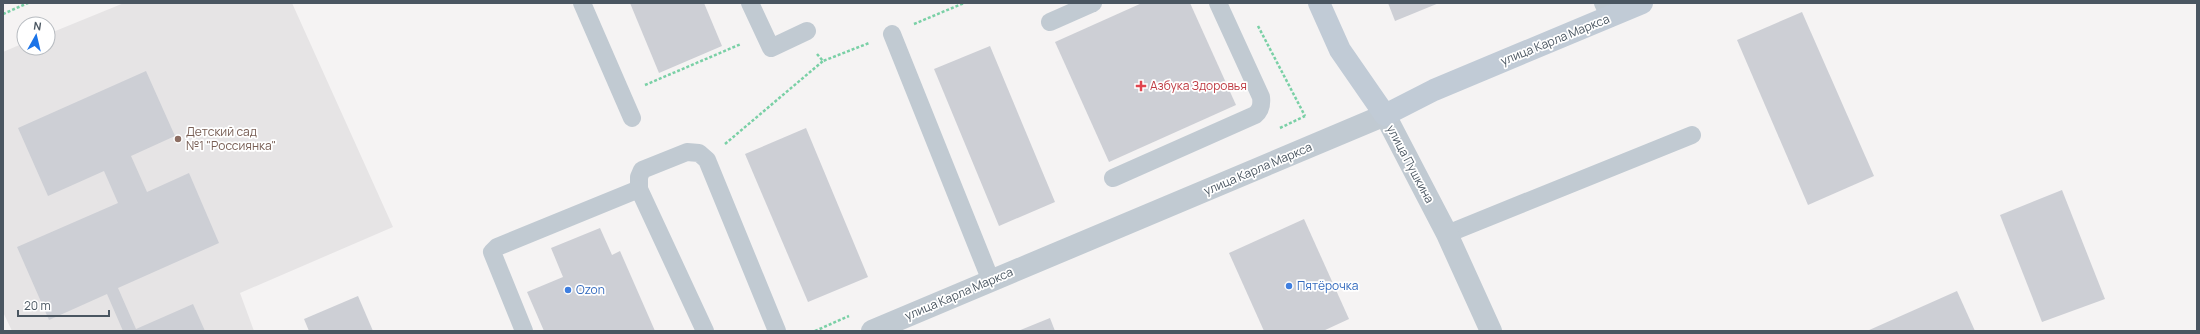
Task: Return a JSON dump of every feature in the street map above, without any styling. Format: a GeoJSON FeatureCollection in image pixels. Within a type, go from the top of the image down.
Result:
{"type":"FeatureCollection","features":[{"type":"Feature","properties":{"kind":"street","name":"улица Пушкина"},"geometry":{"type":"LineString","coordinates":[[1319,3],[1340,50],[1385,115],[1447,234],[1491,331]]}},
{"type":"Feature","properties":{"kind":"street","name":"улица Карла Маркса"},"geometry":{"type":"LineString","coordinates":[[872,331],[1385,115],[1434,90],[1607,10],[1642,3]]}},
{"type":"Feature","properties":{"kind":"lane"},"geometry":{"type":"LineString","coordinates":[[582,3],[632,118]]}},
{"type":"Feature","properties":{"kind":"lane"},"geometry":{"type":"LineString","coordinates":[[750,3],[771,48],[807,32]]}},
{"type":"Feature","properties":{"kind":"lane"},"geometry":{"type":"LineString","coordinates":[[1050,22],[1093,3]]}},
{"type":"Feature","properties":{"kind":"lane"},"geometry":{"type":"LineString","coordinates":[[1113,178],[1255,115],[1259,111],[1261,97],[1218,3]]}},
{"type":"Feature","properties":{"kind":"lane"},"geometry":{"type":"LineString","coordinates":[[892,34],[991,281]]}},
{"type":"Feature","properties":{"kind":"lane"},"geometry":{"type":"LineString","coordinates":[[1447,234],[1692,135]]}},
{"type":"Feature","properties":{"kind":"lane"},"geometry":{"type":"LineString","coordinates":[[704,331],[639,189],[639,177],[642,170],[687,152],[699,153],[706,160],[777,331]]}},
{"type":"Feature","properties":{"kind":"lane"},"geometry":{"type":"LineString","coordinates":[[524,331],[492,252],[497,247],[639,189]]}},
{"type":"Feature","properties":{"kind":"path"},"geometry":{"type":"LineString","coordinates":[[3,14],[28,3]]}},
{"type":"Feature","properties":{"kind":"path"},"geometry":{"type":"LineString","coordinates":[[1257,24],[1319,143]]}},
{"type":"Feature","properties":{"kind":"path"},"geometry":{"type":"LineString","coordinates":[[622,95],[765,34]]}},
{"type":"Feature","properties":{"kind":"path"},"geometry":{"type":"LineString","coordinates":[[706,160],[823,61]]}},
{"type":"Feature","properties":{"kind":"shaded area","name":"Детский сад №1 \"Россиянка\""},"geometry":{"type":"Polygon","coordinates":[[[124,3],[292,3],[393,227],[240,293],[254,331],[12,331],[3,312],[3,52],[16,46],[16,56],[56,56],[56,31],[124,3]]]}},
{"type":"Feature","properties":{"kind":"building"},"geometry":{"type":"Polygon","coordinates":[[[630,3],[704,3],[722,46],[659,73],[630,3]]]}},
{"type":"Feature","properties":{"kind":"building"},"geometry":{"type":"Polygon","coordinates":[[[1142,3],[1190,3],[1236,105],[1109,162],[1055,42],[1142,3]]]}},
{"type":"Feature","properties":{"kind":"building"},"geometry":{"type":"Polygon","coordinates":[[[1388,3],[1439,3],[1395,21],[1388,3]]]}},
{"type":"Feature","properties":{"kind":"building"},"geometry":{"type":"Polygon","coordinates":[[[1802,12],[1874,176],[1808,205],[1737,40],[1802,12]]]}},
{"type":"Feature","properties":{"kind":"building"},"geometry":{"type":"Polygon","coordinates":[[[990,46],[1055,202],[999,226],[934,69],[990,46]]]}},
{"type":"Feature","properties":{"kind":"building"},"geometry":{"type":"Polygon","coordinates":[[[146,71],[175,136],[131,156],[147,192],[189,173],[219,243],[118,288],[136,329],[193,304],[205,331],[123,331],[107,294],[49,320],[17,247],[118,203],[104,171],[48,196],[18,128],[146,71]]]}},
{"type":"Feature","properties":{"kind":"building"},"geometry":{"type":"Polygon","coordinates":[[[806,128],[868,277],[808,302],[745,154],[806,128]]]}},
{"type":"Feature","properties":{"kind":"building"},"geometry":{"type":"Polygon","coordinates":[[[2062,190],[2105,299],[2042,322],[2000,215],[2062,190]]]}},
{"type":"Feature","properties":{"kind":"building","name":"Пятёрочка"},"geometry":{"type":"Polygon","coordinates":[[[1304,219],[1349,319],[1323,331],[1264,331],[1229,253],[1304,219]]]}},
{"type":"Feature","properties":{"kind":"building"},"geometry":{"type":"Polygon","coordinates":[[[600,228],[612,255],[620,251],[655,331],[544,331],[527,292],[563,277],[551,248],[600,228]]]}},
{"type":"Feature","properties":{"kind":"building"},"geometry":{"type":"Polygon","coordinates":[[[1957,291],[1975,331],[1867,331],[1957,291]]]}},
{"type":"Feature","properties":{"kind":"building"},"geometry":{"type":"Polygon","coordinates":[[[358,296],[373,331],[309,331],[304,319],[358,296]]]}},
{"type":"Feature","properties":{"kind":"building"},"geometry":{"type":"Polygon","coordinates":[[[1050,318],[1055,331],[1018,331],[1050,318]]]}},
{"type":"Feature","properties":{"kind":"place","name":"Азбука Здоровья"},"geometry":{"type":"Point","coordinates":[1141,86]}},
{"type":"Feature","properties":{"kind":"place","name":"Детский сад №1 \"Россиянка\""},"geometry":{"type":"Point","coordinates":[178,139]}},
{"type":"Feature","properties":{"kind":"place","name":"Пятёрочка"},"geometry":{"type":"Point","coordinates":[1289,286]}},
{"type":"Feature","properties":{"kind":"place","name":"Ozon"},"geometry":{"type":"Point","coordinates":[568,290]}}]}
